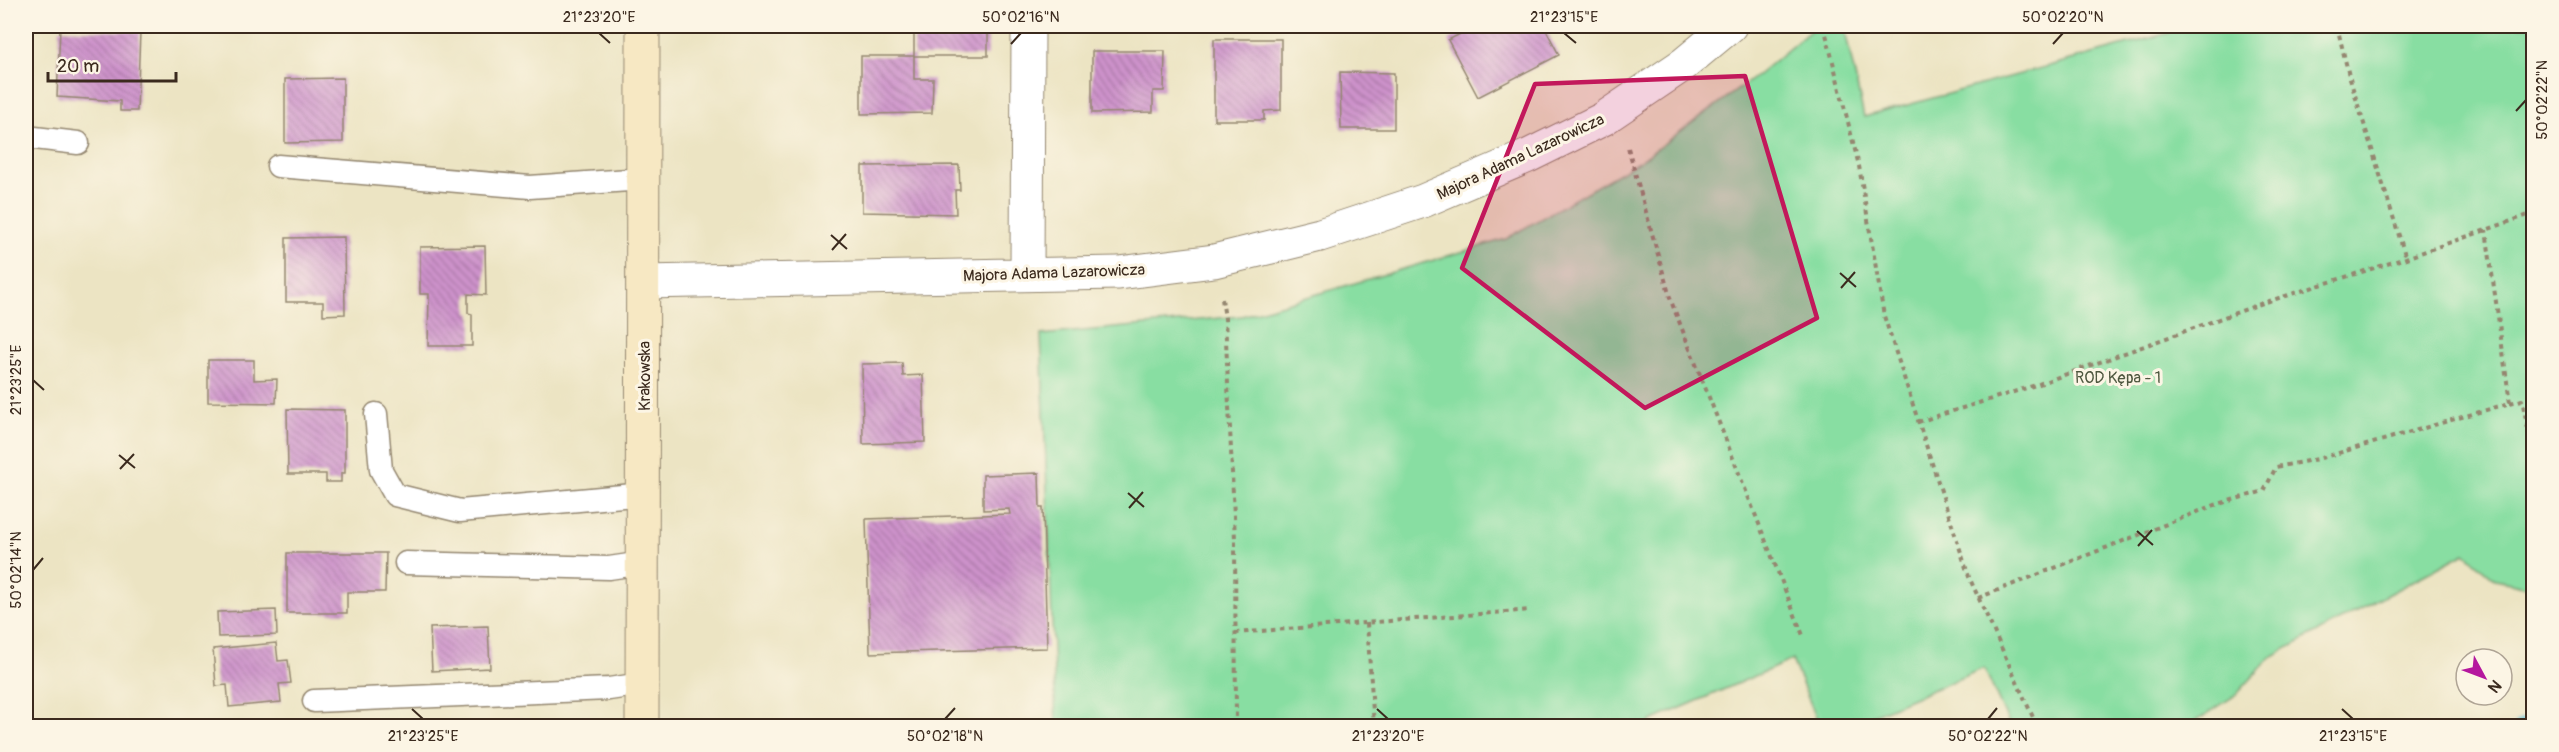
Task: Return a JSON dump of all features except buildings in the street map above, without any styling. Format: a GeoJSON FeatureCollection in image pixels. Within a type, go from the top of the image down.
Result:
{"type":"FeatureCollection","features":[{"type":"Feature","properties":{"kind":"street","name":"Krakowska"},"geometry":{"type":"LineString","coordinates":[[642,726],[643,26]]}},
{"type":"Feature","properties":{"kind":"street"},"geometry":{"type":"LineString","coordinates":[[1027,274],[1028,26]]}},
{"type":"Feature","properties":{"kind":"street","name":"Majora Adama Lazarowicza"},"geometry":{"type":"LineString","coordinates":[[644,282],[1119,273],[1214,261],[1320,235],[1423,201],[1528,156],[1613,112],[1684,64],[1730,26]]}},
{"type":"Feature","properties":{"kind":"lane"},"geometry":{"type":"LineString","coordinates":[[26,137],[78,143]]}},
{"type":"Feature","properties":{"kind":"lane"},"geometry":{"type":"LineString","coordinates":[[278,166],[530,187],[643,179]]}},
{"type":"Feature","properties":{"kind":"lane"},"geometry":{"type":"LineString","coordinates":[[376,414],[381,470],[395,495],[460,511],[644,494]]}},
{"type":"Feature","properties":{"kind":"lane"},"geometry":{"type":"LineString","coordinates":[[406,563],[609,568],[643,563]]}},
{"type":"Feature","properties":{"kind":"lane"},"geometry":{"type":"LineString","coordinates":[[314,701],[609,689],[642,684]]}},
{"type":"Feature","properties":{"kind":"path"},"geometry":{"type":"LineString","coordinates":[[1824,26],[1858,166],[1884,316],[1969,577],[2037,726]]}},
{"type":"Feature","properties":{"kind":"path"},"geometry":{"type":"LineString","coordinates":[[2337,26],[2353,87],[2406,258]]}},
{"type":"Feature","properties":{"kind":"path"},"geometry":{"type":"LineString","coordinates":[[1613,112],[1634,165],[1671,301],[1804,638]]}},
{"type":"Feature","properties":{"kind":"path"},"geometry":{"type":"LineString","coordinates":[[1918,422],[2039,384],[2263,303],[2406,258],[2534,213]]}},
{"type":"Feature","properties":{"kind":"path"},"geometry":{"type":"LineString","coordinates":[[2486,230],[2510,403]]}},
{"type":"Feature","properties":{"kind":"path"},"geometry":{"type":"LineString","coordinates":[[1214,261],[1225,318],[1235,539],[1236,726]]}},
{"type":"Feature","properties":{"kind":"path"},"geometry":{"type":"LineString","coordinates":[[1978,598],[2215,505],[2264,491],[2276,467],[2318,459],[2522,400],[2534,458]]}},
{"type":"Feature","properties":{"kind":"path"},"geometry":{"type":"LineString","coordinates":[[1235,633],[1531,610]]}},
{"type":"Feature","properties":{"kind":"path"},"geometry":{"type":"LineString","coordinates":[[1367,623],[1374,726]]}},
{"type":"Feature","properties":{"kind":"highlighted area"},"geometry":{"type":"Polygon","coordinates":[[[1745,76],[1817,318],[1645,408],[1462,268],[1535,84],[1745,76]]]}},
{"type":"Feature","properties":{"kind":"green space","name":"ROD Kępa - 1"},"geometry":{"type":"Polygon","coordinates":[[[1816,26],[1844,26],[1864,117],[2194,26],[2533,26],[2533,588],[2496,580],[2465,553],[2271,657],[2237,694],[2189,726],[2010,726],[1984,668],[1847,726],[1820,726],[1792,660],[1653,720],[1646,726],[1056,726],[1041,335],[1242,316],[1506,239],[1640,161],[1759,74],[1816,26]]]}},
{"type":"Feature","properties":{"kind":"waterway"},"geometry":{"type":"LineString","coordinates":[[2520,726],[2534,721]]}}]}
